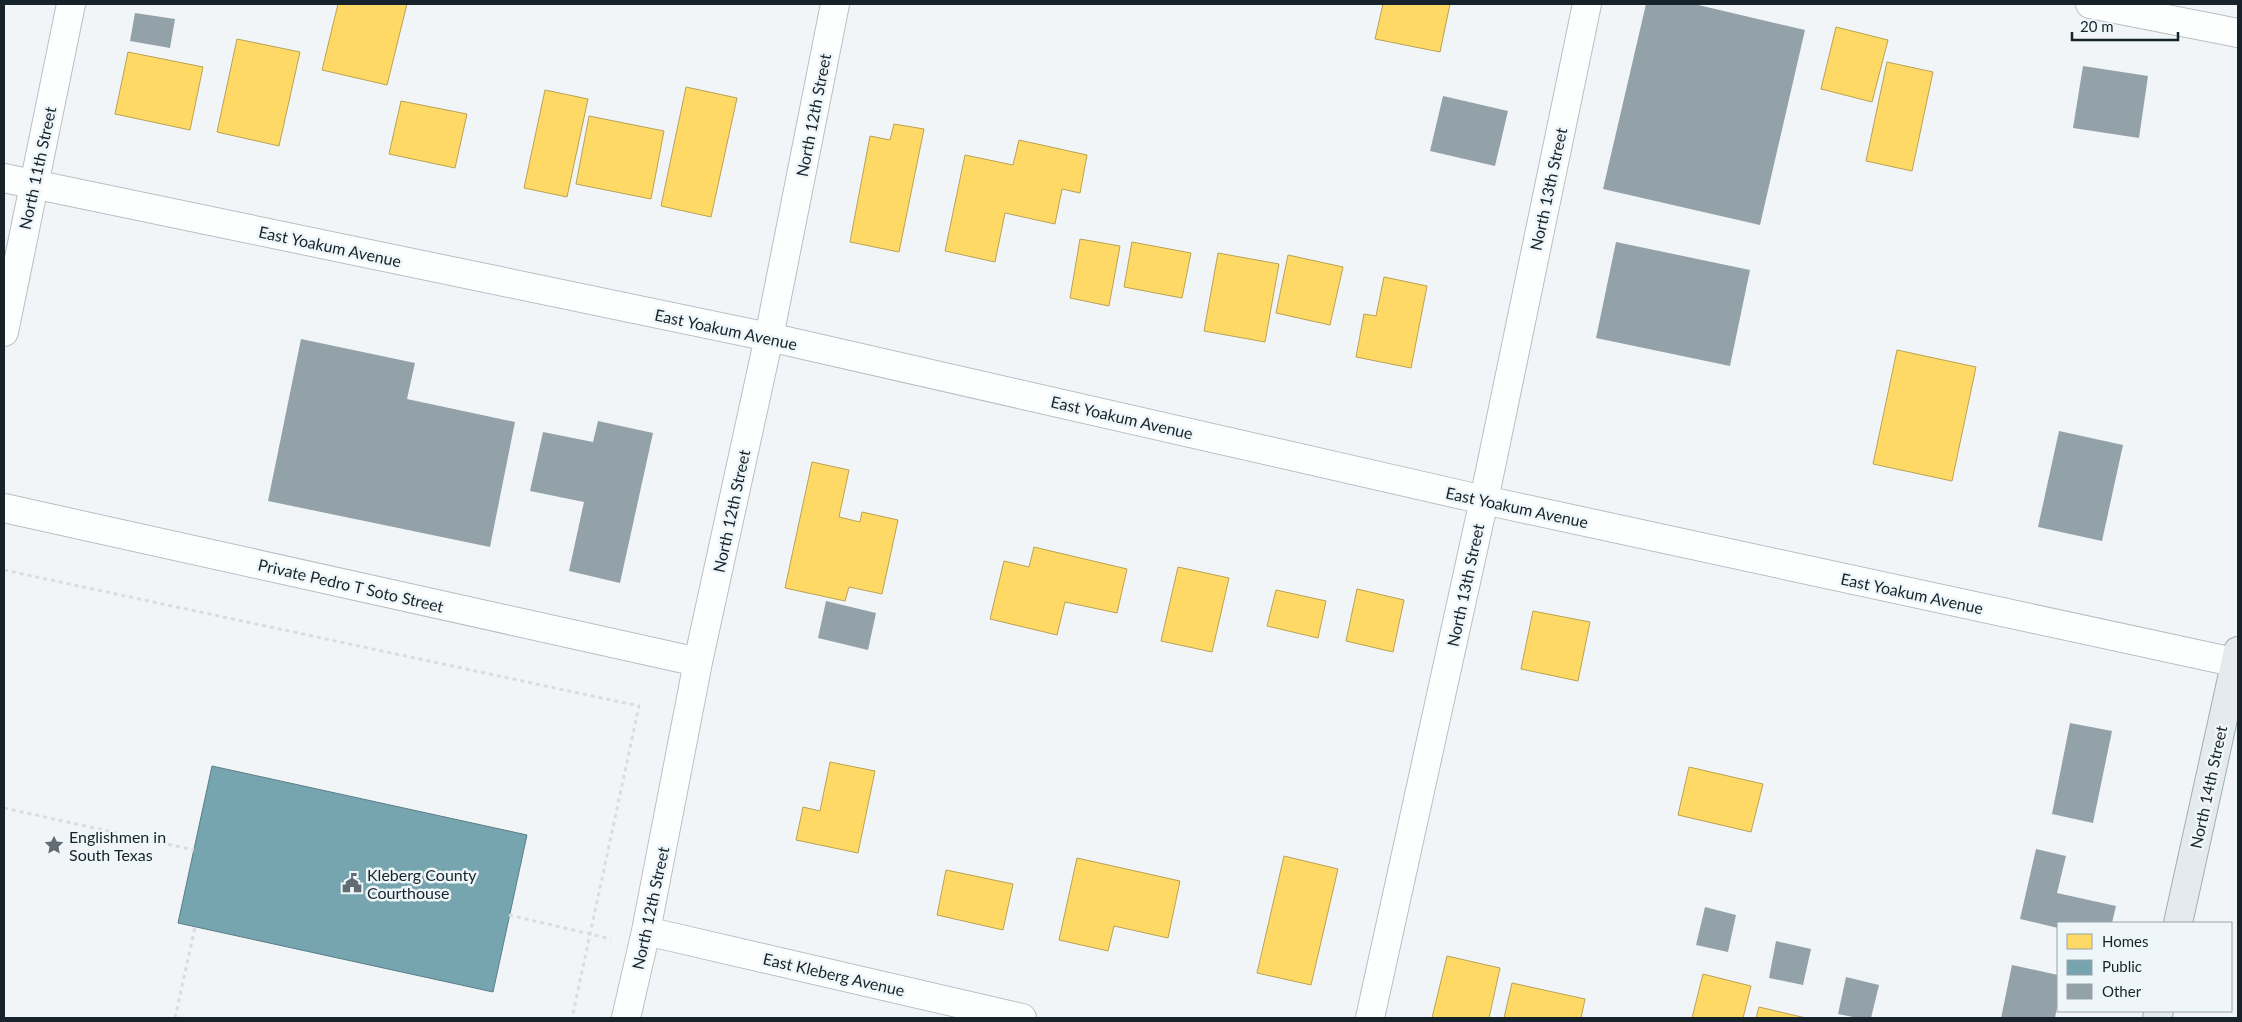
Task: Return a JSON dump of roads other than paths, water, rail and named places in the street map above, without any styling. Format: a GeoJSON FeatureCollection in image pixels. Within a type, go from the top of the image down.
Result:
{"type":"FeatureCollection","features":[{"type":"Feature","properties":{"kind":"main road","name":"North 14th Street"},"geometry":{"type":"LineString","coordinates":[[2178,922],[2237,659]]}},
{"type":"Feature","properties":{"kind":"street","name":"North 11th Street"},"geometry":{"type":"LineString","coordinates":[[4,332],[71,4]]}},
{"type":"Feature","properties":{"kind":"street","name":"North 12th Street"},"geometry":{"type":"LineString","coordinates":[[626,1018],[644,939],[698,662],[769,337],[835,4]]}},
{"type":"Feature","properties":{"kind":"street","name":"North 13th Street"},"geometry":{"type":"LineString","coordinates":[[1370,1018],[1484,500],[1587,4]]}},
{"type":"Feature","properties":{"kind":"street"},"geometry":{"type":"LineString","coordinates":[[2090,4],[2238,33]]}},
{"type":"Feature","properties":{"kind":"street","name":"East Yoakum Avenue"},"geometry":{"type":"LineString","coordinates":[[4,178],[769,337],[1484,500],[2237,659]]}},
{"type":"Feature","properties":{"kind":"street","name":"Private Pedro T Soto Street"},"geometry":{"type":"LineString","coordinates":[[4,508],[698,662]]}},
{"type":"Feature","properties":{"kind":"street","name":"East Kleberg Avenue"},"geometry":{"type":"LineString","coordinates":[[644,939],[1022,1018]]}},
{"type":"Feature","properties":{"kind":"place","name":"Englishmen in South Texas"},"geometry":{"type":"Point","coordinates":[54,845]}},
{"type":"Feature","properties":{"kind":"place","name":"Kleberg County Courthouse"},"geometry":{"type":"Point","coordinates":[352,883]}}]}
